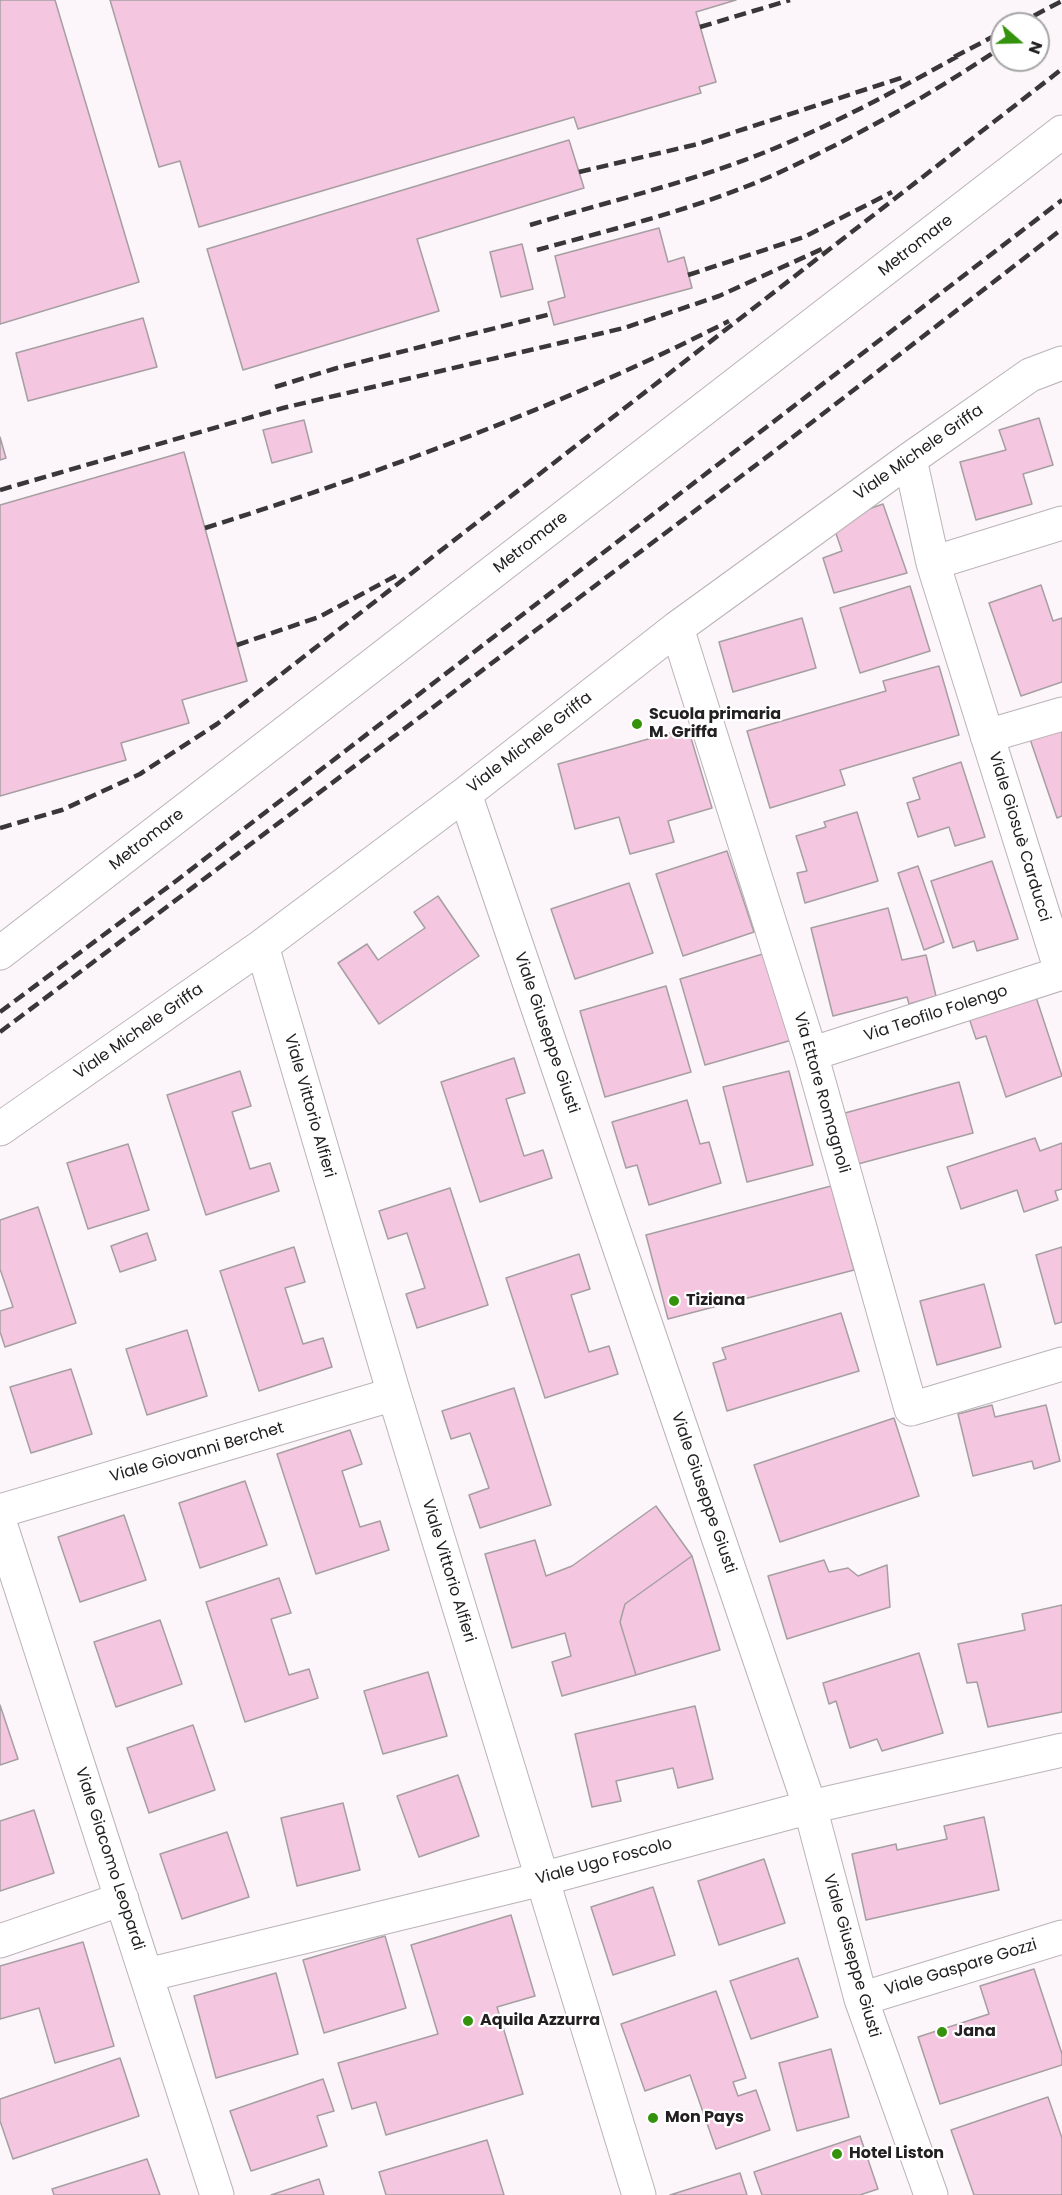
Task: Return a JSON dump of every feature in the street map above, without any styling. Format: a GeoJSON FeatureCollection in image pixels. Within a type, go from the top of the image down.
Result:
{"type":"FeatureCollection","features":[{"type":"Feature","properties":{"kind":"street","name":"Metromare"},"geometry":{"type":"LineString","coordinates":[[0,953],[1062,132]]}},
{"type":"Feature","properties":{"kind":"street","name":"Viale Michele Griffa"},"geometry":{"type":"LineString","coordinates":[[0,1129],[262,946],[465,794],[677,628],[910,459],[1030,375],[1062,363]]}},
{"type":"Feature","properties":{"kind":"street","name":"Viale Giosuè Carducci"},"geometry":{"type":"LineString","coordinates":[[910,459],[933,563],[1062,974]]}},
{"type":"Feature","properties":{"kind":"street"},"geometry":{"type":"LineString","coordinates":[[933,563],[1062,523]]}},
{"type":"Feature","properties":{"kind":"street","name":"Via Ettore Romagnoli"},"geometry":{"type":"LineString","coordinates":[[677,628],[811,1054],[911,1409],[1062,1364]]}},
{"type":"Feature","properties":{"kind":"street","name":"Viale Giosuè Carducci"},"geometry":{"type":"LineString","coordinates":[[987,736],[1062,714]]}},
{"type":"Feature","properties":{"kind":"street","name":"Viale Giuseppe Giusti"},"geometry":{"type":"LineString","coordinates":[[465,794],[810,1807],[861,1999],[931,2195]]}},
{"type":"Feature","properties":{"kind":"street","name":"Viale Vittorio Alfieri"},"geometry":{"type":"LineString","coordinates":[[262,946],[394,1394],[639,2195]]}},
{"type":"Feature","properties":{"kind":"street","name":"Via Teofilo Folengo"},"geometry":{"type":"LineString","coordinates":[[811,1054],[1062,974]]}},
{"type":"Feature","properties":{"kind":"street","name":"Viale Giovanni Berchet"},"geometry":{"type":"LineString","coordinates":[[0,1511],[394,1394]]}},
{"type":"Feature","properties":{"kind":"street","name":"Viale Giacomo Leopardi"},"geometry":{"type":"LineString","coordinates":[[0,1523],[217,2195]]}},
{"type":"Feature","properties":{"kind":"street","name":"Viale Ugo Foscolo"},"geometry":{"type":"LineString","coordinates":[[147,1975],[542,1879],[810,1807],[1062,1750]]}},
{"type":"Feature","properties":{"kind":"street"},"geometry":{"type":"LineString","coordinates":[[0,1941],[122,1899]]}},
{"type":"Feature","properties":{"kind":"street","name":"Viale Gaspare Gozzi"},"geometry":{"type":"LineString","coordinates":[[861,1999],[1062,1937]]}},
{"type":"Feature","properties":{"kind":"building"},"geometry":{"type":"Polygon","coordinates":[[[0,0],[55,0],[139,282],[0,324],[0,0]]]}},
{"type":"Feature","properties":{"kind":"building"},"geometry":{"type":"Polygon","coordinates":[[[110,0],[736,0],[696,12],[716,82],[699,87],[701,93],[578,129],[574,117],[199,227],[180,161],[159,167],[110,0]]]}},
{"type":"Feature","properties":{"kind":"building"},"geometry":{"type":"Polygon","coordinates":[[[569,140],[584,188],[417,239],[439,311],[243,370],[207,249],[569,140]]]}},
{"type":"Feature","properties":{"kind":"building"},"geometry":{"type":"Polygon","coordinates":[[[659,228],[668,262],[684,257],[692,288],[554,325],[548,302],[565,297],[555,256],[659,228]]]}},
{"type":"Feature","properties":{"kind":"building"},"geometry":{"type":"Polygon","coordinates":[[[522,244],[533,289],[501,297],[490,252],[522,244]]]}},
{"type":"Feature","properties":{"kind":"building"},"geometry":{"type":"Polygon","coordinates":[[[143,318],[157,367],[28,401],[16,353],[143,318]]]}},
{"type":"Feature","properties":{"kind":"building"},"geometry":{"type":"Polygon","coordinates":[[[1039,418],[1053,465],[1023,474],[1032,504],[976,520],[960,462],[1006,450],[999,430],[1039,418]]]}},
{"type":"Feature","properties":{"kind":"building"},"geometry":{"type":"Polygon","coordinates":[[[304,420],[312,452],[272,463],[263,430],[304,420]]]}},
{"type":"Feature","properties":{"kind":"building"},"geometry":{"type":"Polygon","coordinates":[[[0,437],[6,458],[0,460],[0,437]]]}},
{"type":"Feature","properties":{"kind":"building"},"geometry":{"type":"Polygon","coordinates":[[[184,452],[247,681],[182,700],[189,723],[121,743],[126,760],[0,796],[0,505],[184,452]]]}},
{"type":"Feature","properties":{"kind":"building"},"geometry":{"type":"Polygon","coordinates":[[[883,504],[907,573],[834,593],[823,558],[842,551],[832,522],[883,504]]]}},
{"type":"Feature","properties":{"kind":"building"},"geometry":{"type":"Polygon","coordinates":[[[1041,585],[1053,621],[1062,618],[1062,682],[1021,696],[989,603],[1041,585]]]}},
{"type":"Feature","properties":{"kind":"building"},"geometry":{"type":"Polygon","coordinates":[[[910,586],[930,651],[860,673],[840,608],[910,586]]]}},
{"type":"Feature","properties":{"kind":"building"},"geometry":{"type":"Polygon","coordinates":[[[802,618],[816,668],[733,692],[719,642],[802,618]]]}},
{"type":"Feature","properties":{"kind":"building"},"geometry":{"type":"Polygon","coordinates":[[[939,666],[959,735],[840,770],[845,785],[770,808],[747,731],[886,691],[883,681],[939,666]]]}},
{"type":"Feature","properties":{"kind":"building"},"geometry":{"type":"Polygon","coordinates":[[[688,728],[712,808],[668,821],[674,842],[630,854],[619,817],[575,829],[558,764],[688,728]]]}},
{"type":"Feature","properties":{"kind":"building"},"geometry":{"type":"Polygon","coordinates":[[[1062,728],[1062,816],[1057,818],[1030,739],[1062,728]]]}},
{"type":"Feature","properties":{"kind":"building"},"geometry":{"type":"Polygon","coordinates":[[[961,762],[985,837],[955,846],[949,827],[918,837],[907,803],[920,799],[913,778],[961,762]]]}},
{"type":"Feature","properties":{"kind":"building"},"geometry":{"type":"Polygon","coordinates":[[[857,812],[878,881],[805,903],[797,873],[807,871],[796,836],[826,827],[824,822],[857,812]]]}},
{"type":"Feature","properties":{"kind":"building"},"geometry":{"type":"Polygon","coordinates":[[[727,851],[754,932],[683,956],[656,874],[727,851]]]}},
{"type":"Feature","properties":{"kind":"building"},"geometry":{"type":"Polygon","coordinates":[[[992,861],[1018,939],[977,951],[974,941],[953,948],[931,881],[992,861]]]}},
{"type":"Feature","properties":{"kind":"building"},"geometry":{"type":"Polygon","coordinates":[[[918,866],[944,942],[924,950],[898,873],[918,866]]]}},
{"type":"Feature","properties":{"kind":"building"},"geometry":{"type":"Polygon","coordinates":[[[629,883],[653,953],[575,979],[551,909],[629,883]]]}},
{"type":"Feature","properties":{"kind":"building"},"geometry":{"type":"Polygon","coordinates":[[[438,896],[479,956],[379,1024],[338,963],[367,944],[378,960],[425,928],[414,912],[438,896]]]}},
{"type":"Feature","properties":{"kind":"building"},"geometry":{"type":"Polygon","coordinates":[[[888,908],[902,960],[926,955],[936,996],[909,1004],[907,997],[833,1016],[811,928],[888,908]]]}},
{"type":"Feature","properties":{"kind":"building"},"geometry":{"type":"Polygon","coordinates":[[[766,953],[792,1040],[705,1065],[680,979],[766,953]]]}},
{"type":"Feature","properties":{"kind":"building"},"geometry":{"type":"Polygon","coordinates":[[[666,986],[691,1072],[605,1097],[580,1011],[666,986]]]}},
{"type":"Feature","properties":{"kind":"building"},"geometry":{"type":"Polygon","coordinates":[[[1034,991],[1062,1076],[1006,1097],[986,1036],[976,1039],[967,1012],[1034,991]]]}},
{"type":"Feature","properties":{"kind":"building"},"geometry":{"type":"Polygon","coordinates":[[[514,1058],[525,1093],[506,1099],[524,1156],[543,1150],[552,1178],[480,1202],[441,1082],[514,1058]]]}},
{"type":"Feature","properties":{"kind":"building"},"geometry":{"type":"Polygon","coordinates":[[[240,1071],[251,1106],[232,1112],[250,1169],[270,1163],[279,1191],[206,1215],[167,1095],[240,1071]]]}},
{"type":"Feature","properties":{"kind":"building"},"geometry":{"type":"Polygon","coordinates":[[[789,1071],[813,1165],[747,1182],[723,1087],[789,1071]]]}},
{"type":"Feature","properties":{"kind":"building"},"geometry":{"type":"Polygon","coordinates":[[[959,1082],[973,1133],[858,1164],[845,1113],[959,1082]]]}},
{"type":"Feature","properties":{"kind":"building"},"geometry":{"type":"Polygon","coordinates":[[[687,1100],[700,1144],[709,1142],[721,1183],[649,1205],[637,1165],[626,1168],[612,1122],[687,1100]]]}},
{"type":"Feature","properties":{"kind":"building"},"geometry":{"type":"Polygon","coordinates":[[[1035,1138],[1040,1151],[1062,1143],[1062,1189],[1055,1191],[1058,1200],[1024,1212],[1017,1190],[961,1209],[947,1167],[1035,1138]]]}},
{"type":"Feature","properties":{"kind":"building"},"geometry":{"type":"Polygon","coordinates":[[[128,1144],[149,1210],[88,1229],[67,1163],[128,1144]]]}},
{"type":"Feature","properties":{"kind":"building"},"geometry":{"type":"Polygon","coordinates":[[[831,1186],[854,1270],[668,1319],[646,1235],[831,1186]]]}},
{"type":"Feature","properties":{"kind":"building"},"geometry":{"type":"Polygon","coordinates":[[[450,1188],[488,1305],[417,1328],[406,1294],[425,1288],[407,1233],[388,1239],[379,1211],[450,1188]]]}},
{"type":"Feature","properties":{"kind":"building"},"geometry":{"type":"Polygon","coordinates":[[[38,1207],[76,1323],[5,1347],[0,1332],[0,1311],[13,1307],[0,1269],[0,1220],[38,1207]]]}},
{"type":"Feature","properties":{"kind":"building"},"geometry":{"type":"Polygon","coordinates":[[[147,1233],[156,1260],[120,1272],[111,1246],[147,1233]]]}},
{"type":"Feature","properties":{"kind":"building"},"geometry":{"type":"Polygon","coordinates":[[[294,1247],[305,1282],[285,1288],[303,1344],[323,1338],[332,1367],[259,1391],[220,1271],[294,1247]]]}},
{"type":"Feature","properties":{"kind":"building"},"geometry":{"type":"Polygon","coordinates":[[[1062,1247],[1062,1322],[1055,1324],[1036,1255],[1062,1247]]]}},
{"type":"Feature","properties":{"kind":"building"},"geometry":{"type":"Polygon","coordinates":[[[579,1254],[590,1289],[571,1295],[589,1352],[609,1346],[618,1374],[545,1398],[506,1278],[579,1254]]]}},
{"type":"Feature","properties":{"kind":"building"},"geometry":{"type":"Polygon","coordinates":[[[984,1284],[1001,1347],[937,1365],[920,1301],[984,1284]]]}},
{"type":"Feature","properties":{"kind":"building"},"geometry":{"type":"Polygon","coordinates":[[[841,1313],[859,1371],[727,1411],[713,1363],[726,1359],[722,1348],[841,1313]]]}},
{"type":"Feature","properties":{"kind":"building"},"geometry":{"type":"Polygon","coordinates":[[[187,1330],[207,1396],[147,1415],[126,1349],[187,1330]]]}},
{"type":"Feature","properties":{"kind":"building"},"geometry":{"type":"Polygon","coordinates":[[[71,1369],[92,1434],[31,1453],[10,1387],[71,1369]]]}},
{"type":"Feature","properties":{"kind":"building"},"geometry":{"type":"Polygon","coordinates":[[[514,1388],[551,1505],[480,1528],[469,1495],[489,1488],[470,1433],[451,1439],[442,1411],[514,1388]]]}},
{"type":"Feature","properties":{"kind":"building"},"geometry":{"type":"Polygon","coordinates":[[[992,1405],[995,1417],[1046,1405],[1060,1461],[1034,1469],[1032,1461],[973,1476],[958,1414],[992,1405]]]}},
{"type":"Feature","properties":{"kind":"building"},"geometry":{"type":"Polygon","coordinates":[[[894,1418],[919,1496],[780,1542],[754,1465],[894,1418]]]}},
{"type":"Feature","properties":{"kind":"building"},"geometry":{"type":"Polygon","coordinates":[[[350,1430],[362,1464],[342,1471],[360,1527],[380,1521],[389,1550],[316,1574],[277,1454],[350,1430]]]}},
{"type":"Feature","properties":{"kind":"building"},"geometry":{"type":"Polygon","coordinates":[[[245,1481],[267,1545],[200,1568],[179,1503],[245,1481]]]}},
{"type":"Feature","properties":{"kind":"building"},"geometry":{"type":"Polygon","coordinates":[[[656,1506],[692,1556],[625,1604],[620,1622],[636,1675],[562,1696],[552,1662],[571,1656],[565,1633],[512,1648],[485,1554],[535,1540],[546,1576],[572,1566],[656,1506]]]}},
{"type":"Feature","properties":{"kind":"building"},"geometry":{"type":"Polygon","coordinates":[[[124,1515],[146,1580],[80,1602],[58,1537],[124,1515]]]}},
{"type":"Feature","properties":{"kind":"building"},"geometry":{"type":"Polygon","coordinates":[[[692,1556],[720,1650],[636,1675],[620,1622],[625,1604],[692,1556]]]}},
{"type":"Feature","properties":{"kind":"building"},"geometry":{"type":"Polygon","coordinates":[[[824,1560],[829,1572],[848,1568],[858,1576],[887,1565],[890,1607],[787,1639],[768,1576],[824,1560]]]}},
{"type":"Feature","properties":{"kind":"building"},"geometry":{"type":"Polygon","coordinates":[[[279,1578],[291,1613],[271,1619],[289,1675],[309,1669],[318,1698],[245,1722],[206,1602],[279,1578]]]}},
{"type":"Feature","properties":{"kind":"building"},"geometry":{"type":"Polygon","coordinates":[[[1062,1605],[1062,1712],[988,1727],[977,1682],[967,1683],[958,1644],[1025,1630],[1022,1614],[1062,1605]]]}},
{"type":"Feature","properties":{"kind":"building"},"geometry":{"type":"Polygon","coordinates":[[[160,1620],[182,1684],[116,1707],[94,1642],[160,1620]]]}},
{"type":"Feature","properties":{"kind":"building"},"geometry":{"type":"Polygon","coordinates":[[[919,1653],[943,1733],[882,1751],[877,1739],[850,1748],[836,1701],[829,1704],[823,1683],[919,1653]]]}},
{"type":"Feature","properties":{"kind":"building"},"geometry":{"type":"Polygon","coordinates":[[[428,1672],[447,1736],[383,1754],[364,1691],[428,1672]]]}},
{"type":"Feature","properties":{"kind":"building"},"geometry":{"type":"Polygon","coordinates":[[[0,1705],[18,1759],[0,1765],[0,1705]]]}},
{"type":"Feature","properties":{"kind":"building"},"geometry":{"type":"Polygon","coordinates":[[[695,1706],[713,1779],[678,1788],[673,1768],[616,1781],[621,1801],[592,1807],[575,1734],[695,1706]]]}},
{"type":"Feature","properties":{"kind":"building"},"geometry":{"type":"Polygon","coordinates":[[[193,1725],[215,1790],[149,1813],[127,1748],[193,1725]]]}},
{"type":"Feature","properties":{"kind":"building"},"geometry":{"type":"Polygon","coordinates":[[[458,1775],[479,1836],[419,1857],[397,1796],[458,1775]]]}},
{"type":"Feature","properties":{"kind":"building"},"geometry":{"type":"Polygon","coordinates":[[[343,1803],[360,1870],[297,1886],[281,1818],[343,1803]]]}},
{"type":"Feature","properties":{"kind":"building"},"geometry":{"type":"Polygon","coordinates":[[[34,1810],[54,1873],[0,1891],[0,1821],[34,1810]]]}},
{"type":"Feature","properties":{"kind":"building"},"geometry":{"type":"Polygon","coordinates":[[[984,1817],[999,1890],[866,1920],[852,1854],[896,1844],[897,1850],[947,1839],[944,1826],[984,1817]]]}},
{"type":"Feature","properties":{"kind":"building"},"geometry":{"type":"Polygon","coordinates":[[[227,1832],[249,1897],[182,1919],[160,1854],[227,1832]]]}},
{"type":"Feature","properties":{"kind":"building"},"geometry":{"type":"Polygon","coordinates":[[[764,1859],[785,1923],[719,1945],[698,1881],[764,1859]]]}},
{"type":"Feature","properties":{"kind":"building"},"geometry":{"type":"Polygon","coordinates":[[[653,1887],[675,1955],[613,1975],[591,1907],[653,1887]]]}},
{"type":"Feature","properties":{"kind":"building","name":"Aquila Azzurra"},"geometry":{"type":"Polygon","coordinates":[[[511,1915],[535,1996],[497,2007],[523,2094],[386,2135],[376,2102],[352,2109],[338,2063],[438,2034],[411,1945],[511,1915]]]}},
{"type":"Feature","properties":{"kind":"building"},"geometry":{"type":"Polygon","coordinates":[[[385,1936],[406,2008],[324,2033],[303,1960],[385,1936]]]}},
{"type":"Feature","properties":{"kind":"building"},"geometry":{"type":"Polygon","coordinates":[[[83,1942],[114,2046],[55,2063],[39,2008],[0,2019],[0,1966],[83,1942]]]}},
{"type":"Feature","properties":{"kind":"building"},"geometry":{"type":"Polygon","coordinates":[[[798,1958],[818,2017],[751,2039],[730,1981],[798,1958]]]}},
{"type":"Feature","properties":{"kind":"building"},"geometry":{"type":"Polygon","coordinates":[[[1034,1969],[1062,2054],[1062,2065],[940,2104],[918,2037],[989,2014],[980,1986],[1034,1969]]]}},
{"type":"Feature","properties":{"kind":"building"},"geometry":{"type":"Polygon","coordinates":[[[276,1973],[298,2054],[216,2078],[194,1996],[276,1973]]]}},
{"type":"Feature","properties":{"kind":"building"},"geometry":{"type":"Polygon","coordinates":[[[716,1991],[746,2078],[733,2082],[738,2096],[756,2090],[770,2130],[716,2149],[690,2075],[645,2091],[621,2024],[716,1991]]]}},
{"type":"Feature","properties":{"kind":"building"},"geometry":{"type":"Polygon","coordinates":[[[831,2049],[849,2117],[797,2131],[779,2063],[831,2049]]]}},
{"type":"Feature","properties":{"kind":"building"},"geometry":{"type":"Polygon","coordinates":[[[120,2058],[139,2116],[13,2159],[0,2121],[0,2099],[120,2058]]]}},
{"type":"Feature","properties":{"kind":"building"},"geometry":{"type":"Polygon","coordinates":[[[323,2079],[334,2111],[317,2116],[327,2146],[251,2171],[230,2111],[323,2079]]]}},
{"type":"Feature","properties":{"kind":"building"},"geometry":{"type":"Polygon","coordinates":[[[1048,2097],[1062,2138],[1062,2195],[974,2195],[951,2130],[1048,2097]]]}},
{"type":"Feature","properties":{"kind":"building","name":"Hotel Liston"},"geometry":{"type":"Polygon","coordinates":[[[860,2136],[878,2189],[860,2195],[762,2195],[754,2172],[860,2136]]]}},
{"type":"Feature","properties":{"kind":"building"},"geometry":{"type":"Polygon","coordinates":[[[487,2140],[504,2195],[386,2195],[379,2172],[487,2140]]]}},
{"type":"Feature","properties":{"kind":"building"},"geometry":{"type":"Polygon","coordinates":[[[147,2159],[160,2195],[54,2195],[52,2189],[147,2159]]]}},
{"type":"Feature","properties":{"kind":"building"},"geometry":{"type":"Polygon","coordinates":[[[740,2173],[747,2195],[670,2195],[740,2173]]]}},
{"type":"Feature","properties":{"kind":"building"},"geometry":{"type":"Polygon","coordinates":[[[319,2179],[324,2195],[271,2195],[319,2179]]]}},
{"type":"Feature","properties":{"kind":"railway"},"geometry":{"type":"LineString","coordinates":[[700,27],[790,0]]}},
{"type":"Feature","properties":{"kind":"railway"},"geometry":{"type":"LineString","coordinates":[[1041,12],[1062,1]]}},
{"type":"Feature","properties":{"kind":"railway"},"geometry":{"type":"LineString","coordinates":[[954,57],[990,38]]}},
{"type":"Feature","properties":{"kind":"railway"},"geometry":{"type":"LineString","coordinates":[[530,225],[683,181],[773,149],[868,105],[960,55]]}},
{"type":"Feature","properties":{"kind":"railway"},"geometry":{"type":"LineString","coordinates":[[537,250],[688,207],[776,174],[891,115],[990,55]]}},
{"type":"Feature","properties":{"kind":"railway"},"geometry":{"type":"LineString","coordinates":[[0,828],[62,810],[140,774],[217,724],[1062,69]]}},
{"type":"Feature","properties":{"kind":"railway"},"geometry":{"type":"LineString","coordinates":[[579,172],[698,144],[907,76]]}},
{"type":"Feature","properties":{"kind":"railway"},"geometry":{"type":"LineString","coordinates":[[688,275],[804,237],[892,192]]}},
{"type":"Feature","properties":{"kind":"railway"},"geometry":{"type":"LineString","coordinates":[[0,1012],[176,881],[1062,200]]}},
{"type":"Feature","properties":{"kind":"railway"},"geometry":{"type":"LineString","coordinates":[[0,1032],[776,450],[1062,229]]}},
{"type":"Feature","properties":{"kind":"railway"},"geometry":{"type":"LineString","coordinates":[[0,490],[283,408],[624,328],[719,296],[822,249]]}},
{"type":"Feature","properties":{"kind":"railway"},"geometry":{"type":"LineString","coordinates":[[275,387],[337,368],[551,314]]}},
{"type":"Feature","properties":{"kind":"railway"},"geometry":{"type":"LineString","coordinates":[[205,528],[339,484],[537,409],[601,382],[729,321]]}},
{"type":"Feature","properties":{"kind":"railway"},"geometry":{"type":"LineString","coordinates":[[237,645],[319,617],[401,573]]}},
{"type":"Feature","properties":{"kind":"place","name":"Scuola primaria M. Griffa"},"geometry":{"type":"Point","coordinates":[637,724]}},
{"type":"Feature","properties":{"kind":"place","name":"Tiziana"},"geometry":{"type":"Point","coordinates":[674,1301]}},
{"type":"Feature","properties":{"kind":"place","name":"Aquila Azzurra"},"geometry":{"type":"Point","coordinates":[468,2021]}},
{"type":"Feature","properties":{"kind":"place","name":"Jana"},"geometry":{"type":"Point","coordinates":[942,2032]}},
{"type":"Feature","properties":{"kind":"place","name":"Mon Pays"},"geometry":{"type":"Point","coordinates":[653,2118]}},
{"type":"Feature","properties":{"kind":"place","name":"Hotel Liston"},"geometry":{"type":"Point","coordinates":[837,2154]}}]}
